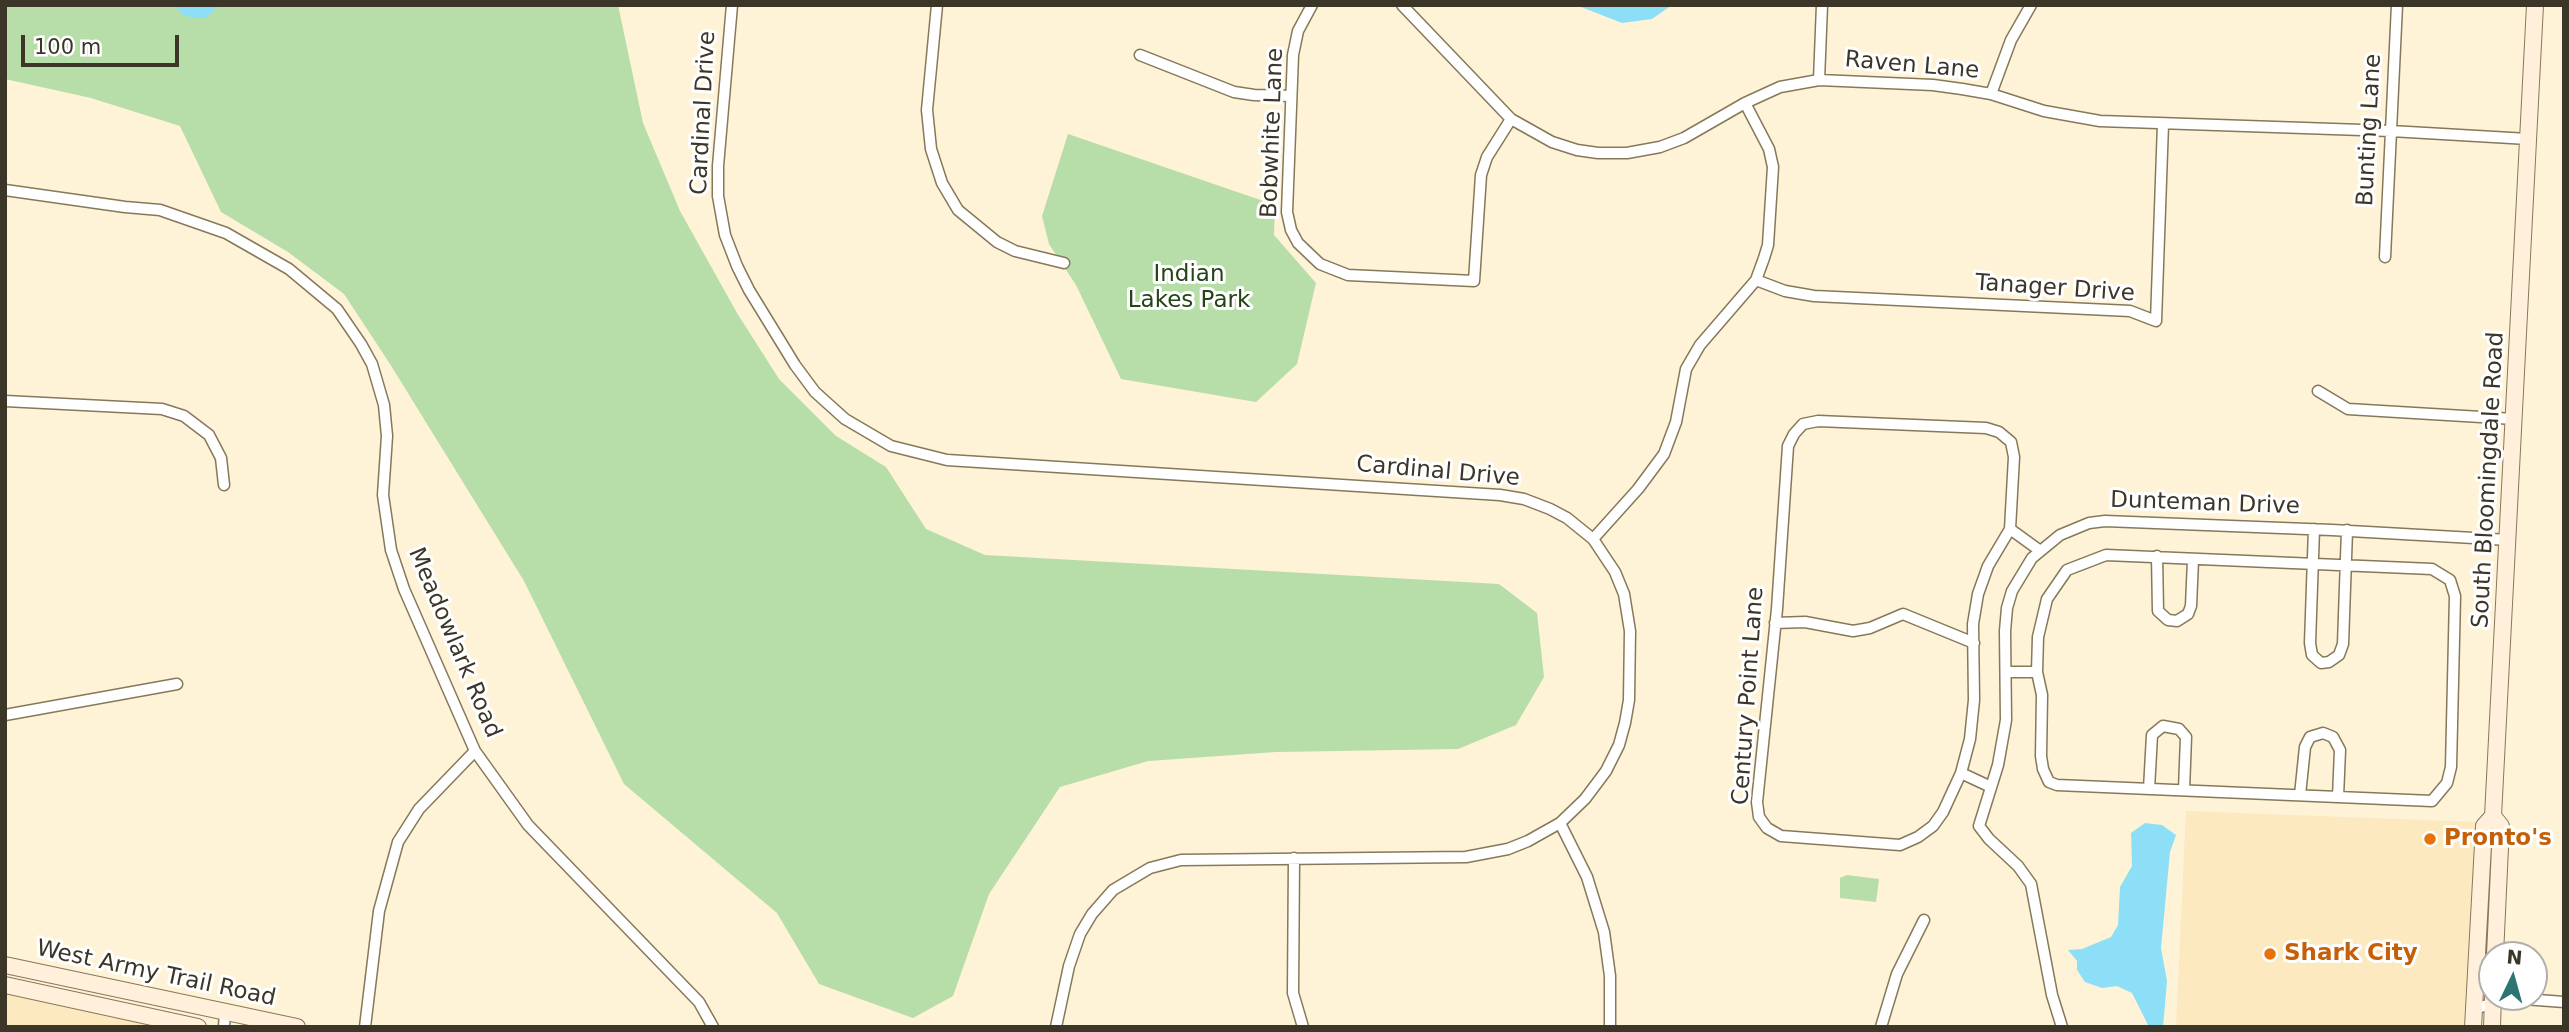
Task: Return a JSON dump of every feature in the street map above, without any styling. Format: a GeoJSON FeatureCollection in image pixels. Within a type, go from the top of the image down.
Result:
{"type":"FeatureCollection","features":[{"type":"Feature","properties":{"kind":"main road","name":"South Bloomingdale Road"},"geometry":{"type":"LineString","coordinates":[[2496,941],[2501,826],[2493,816],[2535,5]]}},
{"type":"Feature","properties":{"kind":"main road"},"geometry":{"type":"LineString","coordinates":[[2473,1027],[2484,825],[2493,816]]}},
{"type":"Feature","properties":{"kind":"main road","name":"West Army Trail Road"},"geometry":{"type":"LineString","coordinates":[[5,965],[225,1019],[297,1027]]}},
{"type":"Feature","properties":{"kind":"main road","name":"West Army Trail Road"},"geometry":{"type":"LineString","coordinates":[[5,985],[198,1027]]}},
{"type":"Feature","properties":{"kind":"street","name":"Cardinal Drive"},"geometry":{"type":"LineString","coordinates":[[732,5],[718,166],[718,196],[725,235],[749,290],[795,365],[815,393],[845,419],[872,436],[914,453],[960,462],[1500,495],[1524,499],[1550,509],[1593,539],[1615,572],[1628,610],[1629,700],[1625,723],[1610,764],[1586,799],[1560,823],[1528,841],[1481,855],[1181,860],[1150,868],[1113,890],[1092,915],[1074,949],[1056,1027]]}},
{"type":"Feature","properties":{"kind":"street"},"geometry":{"type":"LineString","coordinates":[[937,5],[927,110],[930,149],[942,183],[958,210],[997,242],[1015,251],[1064,263]]}},
{"type":"Feature","properties":{"kind":"street","name":"Bobwhite Lane"},"geometry":{"type":"LineString","coordinates":[[1312,5],[1304,17],[1295,43],[1287,212],[1291,230],[1298,243],[1310,257],[1329,270],[1349,275],[1474,281],[1480,175],[1487,157],[1511,120]]}},
{"type":"Feature","properties":{"kind":"street","name":"Raven Lane"},"geometry":{"type":"LineString","coordinates":[[1402,5],[1511,120],[1552,142],[1598,153],[1627,153],[1660,147],[1684,138],[1745,103],[1780,87],[1819,80],[1933,85],[1991,94],[2068,117],[2100,121],[2391,131],[2528,139]]}},
{"type":"Feature","properties":{"kind":"street"},"geometry":{"type":"LineString","coordinates":[[1819,80],[1822,5]]}},
{"type":"Feature","properties":{"kind":"street"},"geometry":{"type":"LineString","coordinates":[[1991,94],[2011,40],[2031,5]]}},
{"type":"Feature","properties":{"kind":"street","name":"Bunting Lane"},"geometry":{"type":"LineString","coordinates":[[2385,257],[2396,5]]}},
{"type":"Feature","properties":{"kind":"street"},"geometry":{"type":"LineString","coordinates":[[1140,55],[1234,92],[1291,96]]}},
{"type":"Feature","properties":{"kind":"street"},"geometry":{"type":"LineString","coordinates":[[1593,539],[1653,470],[1671,438],[1682,379],[1692,357],[1756,280],[1768,245],[1773,167],[1769,149],[1745,103]]}},
{"type":"Feature","properties":{"kind":"street","name":"Tanager Drive"},"geometry":{"type":"LineString","coordinates":[[1756,280],[1785,291],[1814,296],[2130,311],[2156,321],[2163,124]]}},
{"type":"Feature","properties":{"kind":"street","name":"Meadowlark Road"},"geometry":{"type":"LineString","coordinates":[[5,190],[125,208],[160,210],[226,233],[289,269],[337,309],[372,364],[384,405],[387,436],[383,495],[391,550],[404,589],[475,751],[528,825],[699,1002],[713,1027]]}},
{"type":"Feature","properties":{"kind":"street"},"geometry":{"type":"LineString","coordinates":[[2318,390],[2348,409],[2514,419]]}},
{"type":"Feature","properties":{"kind":"street"},"geometry":{"type":"LineString","coordinates":[[5,401],[162,410],[184,416],[209,435],[221,458],[224,485]]}},
{"type":"Feature","properties":{"kind":"street","name":"Century Point Lane"},"geometry":{"type":"LineString","coordinates":[[1818,421],[1986,428],[1999,432],[2011,442],[2014,457],[2010,528],[1988,566],[1978,594],[1973,624],[1974,701],[1970,739],[1961,773],[1943,812],[1933,826],[1900,845],[1781,836],[1767,828],[1759,817],[1758,802],[1788,446],[1794,434],[1803,424],[1818,421]]}},
{"type":"Feature","properties":{"kind":"street","name":"Dunteman Drive"},"geometry":{"type":"LineString","coordinates":[[2062,1027],[2052,995],[2031,884],[2018,866],[1979,826],[1998,765],[2006,720],[2005,618],[2012,591],[2025,566],[2039,550],[2060,535],[2089,523],[2105,520],[2509,540]]}},
{"type":"Feature","properties":{"kind":"street"},"geometry":{"type":"LineString","coordinates":[[2010,528],[2039,550]]}},
{"type":"Feature","properties":{"kind":"street"},"geometry":{"type":"LineString","coordinates":[[2314,529],[2310,643],[2312,655],[2321,663],[2329,662],[2339,655],[2343,644],[2347,530]]}},
{"type":"Feature","properties":{"kind":"street"},"geometry":{"type":"LineString","coordinates":[[2106,555],[2312,563],[2432,569],[2449,579],[2455,596],[2451,767],[2447,783],[2432,801],[2057,785],[2049,782],[2041,757],[2042,695],[2037,672],[2038,637],[2047,599],[2067,570],[2106,555]]}},
{"type":"Feature","properties":{"kind":"street"},"geometry":{"type":"LineString","coordinates":[[2157,556],[2158,611],[2168,620],[2178,621],[2188,614],[2191,606],[2193,560]]}},
{"type":"Feature","properties":{"kind":"street"},"geometry":{"type":"LineString","coordinates":[[1775,623],[1805,622],[1853,631],[1870,628],[1903,614],[1974,643]]}},
{"type":"Feature","properties":{"kind":"street"},"geometry":{"type":"LineString","coordinates":[[2006,672],[2037,672]]}},
{"type":"Feature","properties":{"kind":"street"},"geometry":{"type":"LineString","coordinates":[[5,715],[177,684]]}},
{"type":"Feature","properties":{"kind":"street"},"geometry":{"type":"LineString","coordinates":[[2149,789],[2152,735],[2163,726],[2179,729],[2186,737],[2184,790]]}},
{"type":"Feature","properties":{"kind":"street"},"geometry":{"type":"LineString","coordinates":[[2300,795],[2305,747],[2311,737],[2323,733],[2333,737],[2340,750],[2338,797]]}},
{"type":"Feature","properties":{"kind":"street"},"geometry":{"type":"LineString","coordinates":[[365,1027],[379,912],[398,842],[419,809],[475,751]]}},
{"type":"Feature","properties":{"kind":"street"},"geometry":{"type":"LineString","coordinates":[[1961,773],[1991,787]]}},
{"type":"Feature","properties":{"kind":"street"},"geometry":{"type":"LineString","coordinates":[[1560,823],[1587,877],[1604,932],[1610,975],[1610,1027]]}},
{"type":"Feature","properties":{"kind":"street"},"geometry":{"type":"LineString","coordinates":[[1294,858],[1293,993],[1303,1027]]}},
{"type":"Feature","properties":{"kind":"street"},"geometry":{"type":"LineString","coordinates":[[1881,1027],[1897,974],[1924,920]]}},
{"type":"Feature","properties":{"kind":"street"},"geometry":{"type":"LineString","coordinates":[[2474,1009],[2478,1007]]}},
{"type":"Feature","properties":{"kind":"shaded area"},"geometry":{"type":"Polygon","coordinates":[[[2186,811],[2477,822],[2466,1027],[2176,1027],[2186,811]]]}},
{"type":"Feature","properties":{"kind":"shaded area"},"geometry":{"type":"Polygon","coordinates":[[[5,993],[169,1027],[5,1027],[5,993]]]}},
{"type":"Feature","properties":{"kind":"green space"},"geometry":{"type":"Polygon","coordinates":[[[5,5],[618,5],[643,123],[680,211],[737,313],[779,379],[836,436],[886,467],[926,529],[985,555],[1499,584],[1537,613],[1544,677],[1516,725],[1458,749],[1276,752],[1148,761],[1060,787],[989,894],[953,996],[913,1018],[819,984],[777,913],[624,784],[524,581],[344,294],[288,252],[221,212],[180,126],[91,98],[5,79],[5,5]]]}},
{"type":"Feature","properties":{"kind":"green space","name":"Indian Lakes Park"},"geometry":{"type":"Polygon","coordinates":[[[1068,134],[1275,205],[1274,235],[1316,283],[1297,364],[1256,402],[1121,379],[1076,285],[1049,244],[1042,216],[1068,134]]]}},
{"type":"Feature","properties":{"kind":"green space"},"geometry":{"type":"Polygon","coordinates":[[[1847,875],[1879,879],[1876,902],[1840,898],[1840,878],[1847,875]]]}},
{"type":"Feature","properties":{"kind":"water"},"geometry":{"type":"Polygon","coordinates":[[[174,5],[219,5],[206,18],[193,18],[183,15],[174,5]]]}},
{"type":"Feature","properties":{"kind":"water"},"geometry":{"type":"Polygon","coordinates":[[[1576,5],[1672,5],[1652,19],[1622,23],[1576,5]]]}},
{"type":"Feature","properties":{"kind":"water"},"geometry":{"type":"Polygon","coordinates":[[[2145,823],[2162,825],[2176,835],[2170,852],[2161,948],[2167,981],[2163,1027],[2149,1027],[2132,993],[2117,986],[2102,988],[2085,982],[2077,970],[2077,961],[2068,950],[2082,949],[2111,937],[2118,925],[2120,887],[2132,866],[2131,833],[2145,823]]]}},
{"type":"Feature","properties":{"kind":"place","name":"Pronto's"},"geometry":{"type":"Point","coordinates":[2430,839]}},
{"type":"Feature","properties":{"kind":"place","name":"Shark City"},"geometry":{"type":"Point","coordinates":[2270,954]}}]}
